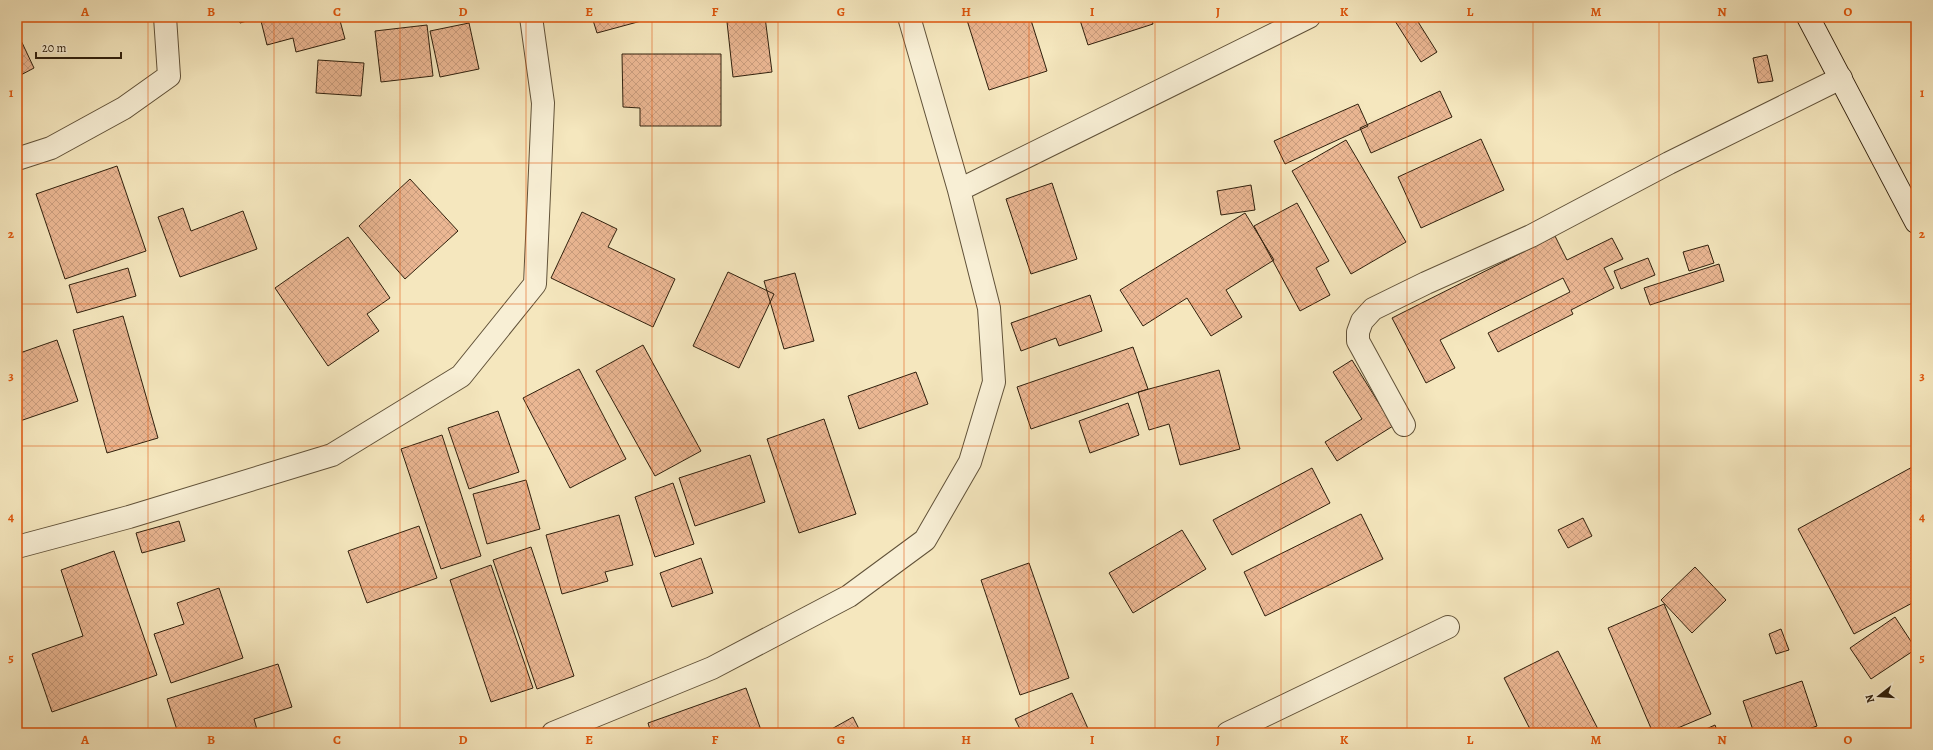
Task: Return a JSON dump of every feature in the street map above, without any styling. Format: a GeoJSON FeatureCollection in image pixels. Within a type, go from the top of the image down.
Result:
{"type":"FeatureCollection","features":[{"type":"Feature","properties":{"kind":"street"},"geometry":{"type":"LineString","coordinates":[[17,159],[51,148],[124,108],[169,76],[165,17]]}},
{"type":"Feature","properties":{"kind":"street"},"geometry":{"type":"LineString","coordinates":[[17,547],[129,517],[332,455],[461,376],[535,284],[543,103],[531,17]]}},
{"type":"Feature","properties":{"kind":"street"},"geometry":{"type":"LineString","coordinates":[[553,733],[712,668],[849,596],[925,540],[970,462],[994,382],[989,308],[959,190],[909,17]]}},
{"type":"Feature","properties":{"kind":"street"},"geometry":{"type":"LineString","coordinates":[[959,190],[1309,17]]}},
{"type":"Feature","properties":{"kind":"street"},"geometry":{"type":"LineString","coordinates":[[1808,17],[1916,222]]}},
{"type":"Feature","properties":{"kind":"street"},"geometry":{"type":"LineString","coordinates":[[1404,425],[1358,341],[1358,332],[1362,321],[1369,313],[1426,283],[1531,236],[1669,163],[1840,78]]}},
{"type":"Feature","properties":{"kind":"street"},"geometry":{"type":"LineString","coordinates":[[1228,733],[1448,627]]}},
{"type":"Feature","properties":{"kind":"building"},"geometry":{"type":"Polygon","coordinates":[[[238,17],[260,17],[240,23],[238,17]]]}},
{"type":"Feature","properties":{"kind":"building"},"geometry":{"type":"Polygon","coordinates":[[[260,17],[339,17],[345,39],[296,52],[293,38],[267,45],[260,17]]]}},
{"type":"Feature","properties":{"kind":"building"},"geometry":{"type":"Polygon","coordinates":[[[592,17],[656,17],[597,33],[592,17]]]}},
{"type":"Feature","properties":{"kind":"building"},"geometry":{"type":"Polygon","coordinates":[[[765,17],[772,72],[733,77],[727,22],[765,17]]]}},
{"type":"Feature","properties":{"kind":"building"},"geometry":{"type":"Polygon","coordinates":[[[966,17],[1030,17],[1047,71],[989,90],[966,17]]]}},
{"type":"Feature","properties":{"kind":"building"},"geometry":{"type":"Polygon","coordinates":[[[1079,17],[1151,17],[1153,24],[1088,45],[1079,17]]]}},
{"type":"Feature","properties":{"kind":"building"},"geometry":{"type":"Polygon","coordinates":[[[1402,17],[1415,17],[1437,52],[1421,62],[1395,21],[1402,17]]]}},
{"type":"Feature","properties":{"kind":"building"},"geometry":{"type":"Polygon","coordinates":[[[469,23],[479,69],[440,77],[430,31],[469,23]]]}},
{"type":"Feature","properties":{"kind":"building"},"geometry":{"type":"Polygon","coordinates":[[[427,25],[433,76],[381,82],[375,31],[427,25]]]}},
{"type":"Feature","properties":{"kind":"building"},"geometry":{"type":"Polygon","coordinates":[[[17,32],[34,68],[17,77],[17,32]]]}},
{"type":"Feature","properties":{"kind":"building"},"geometry":{"type":"Polygon","coordinates":[[[622,54],[721,54],[721,126],[640,126],[640,108],[623,107],[622,54]]]}},
{"type":"Feature","properties":{"kind":"building"},"geometry":{"type":"Polygon","coordinates":[[[1767,55],[1773,81],[1758,83],[1753,58],[1767,55]]]}},
{"type":"Feature","properties":{"kind":"building"},"geometry":{"type":"Polygon","coordinates":[[[318,60],[364,63],[361,96],[316,93],[318,60]]]}},
{"type":"Feature","properties":{"kind":"building"},"geometry":{"type":"Polygon","coordinates":[[[1440,91],[1452,117],[1371,153],[1360,128],[1440,91]]]}},
{"type":"Feature","properties":{"kind":"building"},"geometry":{"type":"Polygon","coordinates":[[[1358,104],[1368,126],[1285,164],[1274,141],[1358,104]]]}},
{"type":"Feature","properties":{"kind":"building"},"geometry":{"type":"Polygon","coordinates":[[[1481,139],[1504,190],[1421,228],[1398,177],[1481,139]]]}},
{"type":"Feature","properties":{"kind":"building"},"geometry":{"type":"Polygon","coordinates":[[[1346,140],[1406,242],[1351,274],[1292,171],[1346,140]]]}},
{"type":"Feature","properties":{"kind":"building"},"geometry":{"type":"Polygon","coordinates":[[[117,166],[146,251],[65,279],[36,194],[117,166]]]}},
{"type":"Feature","properties":{"kind":"building"},"geometry":{"type":"Polygon","coordinates":[[[410,179],[458,231],[405,279],[359,226],[410,179]]]}},
{"type":"Feature","properties":{"kind":"building"},"geometry":{"type":"Polygon","coordinates":[[[1052,183],[1077,259],[1031,274],[1006,199],[1052,183]]]}},
{"type":"Feature","properties":{"kind":"building"},"geometry":{"type":"Polygon","coordinates":[[[1251,185],[1255,210],[1221,215],[1217,191],[1251,185]]]}},
{"type":"Feature","properties":{"kind":"building"},"geometry":{"type":"Polygon","coordinates":[[[1297,203],[1329,261],[1316,268],[1330,295],[1300,311],[1254,226],[1297,203]]]}},
{"type":"Feature","properties":{"kind":"building"},"geometry":{"type":"Polygon","coordinates":[[[183,208],[191,231],[243,211],[257,249],[180,277],[158,217],[183,208]]]}},
{"type":"Feature","properties":{"kind":"building"},"geometry":{"type":"Polygon","coordinates":[[[582,212],[617,229],[608,247],[675,279],[653,327],[551,278],[582,212]]]}},
{"type":"Feature","properties":{"kind":"building"},"geometry":{"type":"Polygon","coordinates":[[[1245,213],[1274,260],[1226,290],[1242,317],[1211,336],[1187,298],[1143,326],[1120,290],[1245,213]]]}},
{"type":"Feature","properties":{"kind":"building"},"geometry":{"type":"Polygon","coordinates":[[[1555,236],[1567,260],[1612,238],[1623,259],[1604,268],[1614,288],[1571,310],[1573,314],[1498,352],[1488,333],[1570,292],[1563,278],[1440,340],[1455,368],[1426,383],[1392,318],[1555,236]]]}},
{"type":"Feature","properties":{"kind":"building"},"geometry":{"type":"Polygon","coordinates":[[[348,237],[390,298],[367,314],[379,331],[328,366],[275,288],[348,237]]]}},
{"type":"Feature","properties":{"kind":"building"},"geometry":{"type":"Polygon","coordinates":[[[1708,245],[1714,263],[1689,271],[1683,252],[1708,245]]]}},
{"type":"Feature","properties":{"kind":"building"},"geometry":{"type":"Polygon","coordinates":[[[1648,258],[1655,275],[1621,289],[1614,271],[1648,258]]]}},
{"type":"Feature","properties":{"kind":"building"},"geometry":{"type":"Polygon","coordinates":[[[1719,264],[1724,281],[1650,305],[1644,288],[1719,264]]]}},
{"type":"Feature","properties":{"kind":"building"},"geometry":{"type":"Polygon","coordinates":[[[128,268],[136,296],[77,313],[69,285],[128,268]]]}},
{"type":"Feature","properties":{"kind":"building"},"geometry":{"type":"Polygon","coordinates":[[[728,272],[774,294],[739,368],[693,346],[728,272]]]}},
{"type":"Feature","properties":{"kind":"building"},"geometry":{"type":"Polygon","coordinates":[[[795,273],[814,341],[784,349],[764,281],[795,273]]]}},
{"type":"Feature","properties":{"kind":"building"},"geometry":{"type":"Polygon","coordinates":[[[1090,295],[1102,331],[1059,346],[1056,338],[1021,351],[1011,323],[1090,295]]]}},
{"type":"Feature","properties":{"kind":"building"},"geometry":{"type":"Polygon","coordinates":[[[123,316],[158,438],[107,453],[73,330],[123,316]]]}},
{"type":"Feature","properties":{"kind":"building"},"geometry":{"type":"Polygon","coordinates":[[[57,340],[78,401],[17,422],[17,354],[57,340]]]}},
{"type":"Feature","properties":{"kind":"building"},"geometry":{"type":"Polygon","coordinates":[[[643,345],[701,451],[655,476],[596,371],[643,345]]]}},
{"type":"Feature","properties":{"kind":"building"},"geometry":{"type":"Polygon","coordinates":[[[1133,347],[1148,389],[1031,429],[1017,387],[1133,347]]]}},
{"type":"Feature","properties":{"kind":"building"},"geometry":{"type":"Polygon","coordinates":[[[1352,360],[1393,426],[1337,461],[1325,442],[1362,419],[1333,372],[1352,360]]]}},
{"type":"Feature","properties":{"kind":"building"},"geometry":{"type":"Polygon","coordinates":[[[579,369],[626,459],[570,488],[523,398],[579,369]]]}},
{"type":"Feature","properties":{"kind":"building"},"geometry":{"type":"Polygon","coordinates":[[[1219,370],[1240,449],[1180,465],[1169,424],[1149,430],[1138,392],[1219,370]]]}},
{"type":"Feature","properties":{"kind":"building"},"geometry":{"type":"Polygon","coordinates":[[[916,372],[928,404],[859,429],[848,396],[916,372]]]}},
{"type":"Feature","properties":{"kind":"building"},"geometry":{"type":"Polygon","coordinates":[[[1128,403],[1139,435],[1090,453],[1079,421],[1128,403]]]}},
{"type":"Feature","properties":{"kind":"building"},"geometry":{"type":"Polygon","coordinates":[[[498,411],[519,472],[469,489],[448,428],[498,411]]]}},
{"type":"Feature","properties":{"kind":"building"},"geometry":{"type":"Polygon","coordinates":[[[824,419],[856,514],[799,533],[767,439],[824,419]]]}},
{"type":"Feature","properties":{"kind":"building"},"geometry":{"type":"Polygon","coordinates":[[[442,435],[481,556],[441,569],[401,449],[442,435]]]}},
{"type":"Feature","properties":{"kind":"building"},"geometry":{"type":"Polygon","coordinates":[[[750,455],[765,502],[695,526],[679,478],[750,455]]]}},
{"type":"Feature","properties":{"kind":"building"},"geometry":{"type":"Polygon","coordinates":[[[1916,465],[1916,601],[1854,634],[1798,529],[1916,465]]]}},
{"type":"Feature","properties":{"kind":"building"},"geometry":{"type":"Polygon","coordinates":[[[1312,468],[1330,503],[1232,555],[1213,520],[1312,468]]]}},
{"type":"Feature","properties":{"kind":"building"},"geometry":{"type":"Polygon","coordinates":[[[526,480],[540,529],[487,544],[473,494],[526,480]]]}},
{"type":"Feature","properties":{"kind":"building"},"geometry":{"type":"Polygon","coordinates":[[[673,483],[694,544],[655,557],[635,497],[673,483]]]}},
{"type":"Feature","properties":{"kind":"building"},"geometry":{"type":"Polygon","coordinates":[[[1361,514],[1383,559],[1265,616],[1244,572],[1361,514]]]}},
{"type":"Feature","properties":{"kind":"building"},"geometry":{"type":"Polygon","coordinates":[[[619,515],[633,565],[605,572],[608,581],[562,594],[546,535],[619,515]]]}},
{"type":"Feature","properties":{"kind":"building"},"geometry":{"type":"Polygon","coordinates":[[[1583,518],[1592,536],[1568,548],[1558,530],[1583,518]]]}},
{"type":"Feature","properties":{"kind":"building"},"geometry":{"type":"Polygon","coordinates":[[[179,521],[185,541],[142,553],[136,533],[179,521]]]}},
{"type":"Feature","properties":{"kind":"building"},"geometry":{"type":"Polygon","coordinates":[[[419,526],[437,578],[367,603],[348,551],[419,526]]]}},
{"type":"Feature","properties":{"kind":"building"},"geometry":{"type":"Polygon","coordinates":[[[1182,530],[1206,569],[1133,613],[1109,573],[1182,530]]]}},
{"type":"Feature","properties":{"kind":"building"},"geometry":{"type":"Polygon","coordinates":[[[531,547],[574,676],[537,689],[493,560],[531,547]]]}},
{"type":"Feature","properties":{"kind":"building"},"geometry":{"type":"Polygon","coordinates":[[[114,551],[157,675],[52,712],[32,654],[83,636],[61,570],[114,551]]]}},
{"type":"Feature","properties":{"kind":"building"},"geometry":{"type":"Polygon","coordinates":[[[701,558],[713,593],[672,607],[660,573],[701,558]]]}},
{"type":"Feature","properties":{"kind":"building"},"geometry":{"type":"Polygon","coordinates":[[[1029,563],[1069,678],[1020,695],[981,580],[1029,563]]]}},
{"type":"Feature","properties":{"kind":"building"},"geometry":{"type":"Polygon","coordinates":[[[491,565],[533,688],[491,702],[450,580],[491,565]]]}},
{"type":"Feature","properties":{"kind":"building"},"geometry":{"type":"Polygon","coordinates":[[[1695,567],[1726,600],[1692,633],[1661,600],[1695,567]]]}},
{"type":"Feature","properties":{"kind":"building"},"geometry":{"type":"Polygon","coordinates":[[[219,588],[243,658],[171,683],[154,634],[184,624],[177,603],[219,588]]]}},
{"type":"Feature","properties":{"kind":"building"},"geometry":{"type":"Polygon","coordinates":[[[1664,604],[1711,714],[1666,733],[1653,733],[1608,628],[1664,604]]]}},
{"type":"Feature","properties":{"kind":"building"},"geometry":{"type":"Polygon","coordinates":[[[1895,617],[1916,649],[1871,679],[1850,648],[1895,617]]]}},
{"type":"Feature","properties":{"kind":"building"},"geometry":{"type":"Polygon","coordinates":[[[1781,629],[1789,650],[1776,654],[1769,634],[1781,629]]]}},
{"type":"Feature","properties":{"kind":"building"},"geometry":{"type":"Polygon","coordinates":[[[1558,651],[1600,733],[1532,733],[1504,678],[1558,651]]]}},
{"type":"Feature","properties":{"kind":"building"},"geometry":{"type":"Polygon","coordinates":[[[278,664],[292,707],[254,719],[258,733],[178,733],[167,699],[278,664]]]}},
{"type":"Feature","properties":{"kind":"building"},"geometry":{"type":"Polygon","coordinates":[[[1802,681],[1817,726],[1797,733],[1754,733],[1743,701],[1802,681]]]}},
{"type":"Feature","properties":{"kind":"building"},"geometry":{"type":"Polygon","coordinates":[[[746,688],[762,733],[651,733],[648,723],[746,688]]]}},
{"type":"Feature","properties":{"kind":"building"},"geometry":{"type":"Polygon","coordinates":[[[1072,693],[1090,733],[1022,733],[1015,719],[1072,693]]]}},
{"type":"Feature","properties":{"kind":"building"},"geometry":{"type":"Polygon","coordinates":[[[853,717],[861,733],[829,733],[828,731],[853,717]]]}},
{"type":"Feature","properties":{"kind":"building"},"geometry":{"type":"Polygon","coordinates":[[[1715,725],[1718,733],[1697,733],[1715,725]]]}}]}
